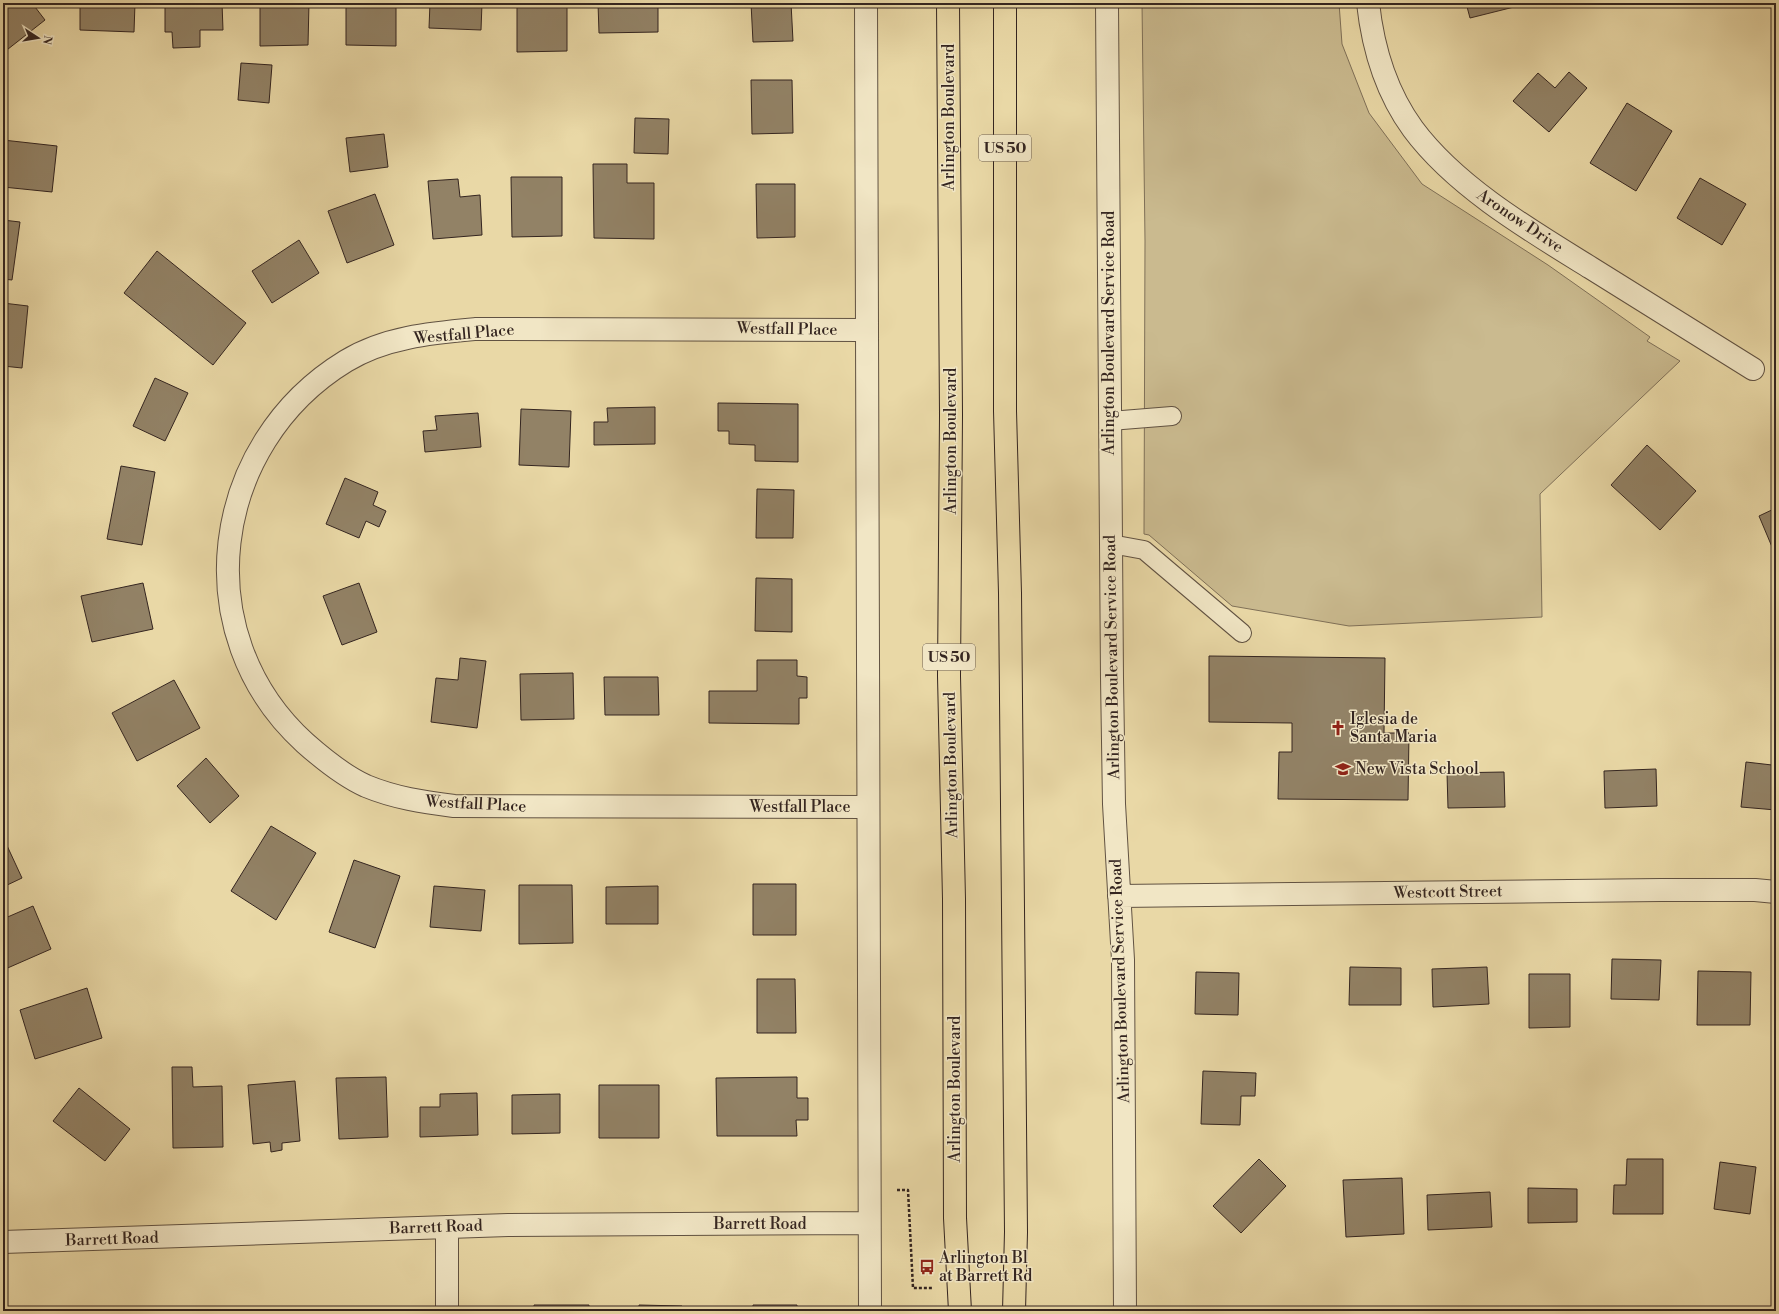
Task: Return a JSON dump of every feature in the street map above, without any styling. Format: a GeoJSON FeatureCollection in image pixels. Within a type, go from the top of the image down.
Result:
{"type":"FeatureCollection","features":[{"type":"Feature","properties":{"kind":"highway","name":"Arlington Boulevard"},"geometry":{"type":"LineString","coordinates":[[948,3],[951,407],[948,676],[954,907],[955,1218],[960,1311]]}},
{"type":"Feature","properties":{"kind":"highway","name":"US 50"},"geometry":{"type":"LineString","coordinates":[[1005,3],[1005,411],[1010,593],[1016,1232],[1014,1311]]}},
{"type":"Feature","properties":{"kind":"street"},"geometry":{"type":"LineString","coordinates":[[866,3],[870,1311]]}},
{"type":"Feature","properties":{"kind":"street","name":"Arlington Boulevard Service Road"},"geometry":{"type":"LineString","coordinates":[[1107,3],[1114,796],[1123,960],[1125,1311]]}},
{"type":"Feature","properties":{"kind":"street","name":"Aronow Drive"},"geometry":{"type":"LineString","coordinates":[[1368,3],[1378,60],[1392,95],[1413,129],[1429,149],[1470,187],[1552,244],[1753,369]]}},
{"type":"Feature","properties":{"kind":"street","name":"Westfall Place"},"geometry":{"type":"LineString","coordinates":[[867,330],[476,329],[418,335],[381,345],[348,360],[330,372],[301,396],[274,427],[251,463],[241,489],[230,530],[228,573],[233,622],[250,669],[262,693],[289,728],[323,759],[365,785],[406,800],[454,806],[868,807]]}},
{"type":"Feature","properties":{"kind":"street","name":"Westcott Street"},"geometry":{"type":"LineString","coordinates":[[1119,896],[1653,890],[1754,890],[1776,892]]}},
{"type":"Feature","properties":{"kind":"street","name":"Barrett Road"},"geometry":{"type":"LineString","coordinates":[[3,1242],[516,1225],[869,1223]]}},
{"type":"Feature","properties":{"kind":"street"},"geometry":{"type":"LineString","coordinates":[[447,1227],[447,1311]]}},
{"type":"Feature","properties":{"kind":"lane"},"geometry":{"type":"LineString","coordinates":[[1110,421],[1172,416]]}},
{"type":"Feature","properties":{"kind":"lane"},"geometry":{"type":"LineString","coordinates":[[1111,544],[1144,550],[1242,633]]}},
{"type":"Feature","properties":{"kind":"path"},"geometry":{"type":"LineString","coordinates":[[869,1191],[908,1190],[913,1288],[934,1288]]}},
{"type":"Feature","properties":{"kind":"shaded area"},"geometry":{"type":"Polygon","coordinates":[[[1142,3],[1339,3],[1342,44],[1369,113],[1422,184],[1548,265],[1650,337],[1647,341],[1680,361],[1540,494],[1542,617],[1349,626],[1232,606],[1149,535],[1144,534],[1145,241],[1142,3]]]}},
{"type":"Feature","properties":{"kind":"building"},"geometry":{"type":"Polygon","coordinates":[[[7,3],[32,3],[45,20],[3,53],[3,6],[7,3]]]}},
{"type":"Feature","properties":{"kind":"building"},"geometry":{"type":"Polygon","coordinates":[[[80,3],[135,3],[134,32],[80,30],[80,3]]]}},
{"type":"Feature","properties":{"kind":"building"},"geometry":{"type":"Polygon","coordinates":[[[165,3],[222,3],[223,30],[200,30],[200,47],[173,48],[172,32],[165,32],[165,3]]]}},
{"type":"Feature","properties":{"kind":"building"},"geometry":{"type":"Polygon","coordinates":[[[260,3],[309,3],[308,45],[260,46],[260,3]]]}},
{"type":"Feature","properties":{"kind":"building"},"geometry":{"type":"Polygon","coordinates":[[[346,3],[396,3],[396,46],[346,45],[346,3]]]}},
{"type":"Feature","properties":{"kind":"building"},"geometry":{"type":"Polygon","coordinates":[[[430,3],[482,3],[481,30],[429,28],[430,3]]]}},
{"type":"Feature","properties":{"kind":"building"},"geometry":{"type":"Polygon","coordinates":[[[517,3],[567,3],[567,51],[517,52],[517,3]]]}},
{"type":"Feature","properties":{"kind":"building"},"geometry":{"type":"Polygon","coordinates":[[[598,3],[658,3],[658,32],[599,33],[598,3]]]}},
{"type":"Feature","properties":{"kind":"building"},"geometry":{"type":"Polygon","coordinates":[[[751,3],[791,3],[793,41],[753,42],[751,3]]]}},
{"type":"Feature","properties":{"kind":"building"},"geometry":{"type":"Polygon","coordinates":[[[1466,3],[1530,3],[1470,18],[1466,3]]]}},
{"type":"Feature","properties":{"kind":"building"},"geometry":{"type":"Polygon","coordinates":[[[241,63],[272,65],[269,103],[238,100],[241,63]]]}},
{"type":"Feature","properties":{"kind":"building"},"geometry":{"type":"Polygon","coordinates":[[[1569,72],[1587,88],[1549,132],[1513,101],[1538,73],[1555,88],[1569,72]]]}},
{"type":"Feature","properties":{"kind":"building"},"geometry":{"type":"Polygon","coordinates":[[[751,80],[792,80],[793,133],[752,134],[751,80]]]}},
{"type":"Feature","properties":{"kind":"building"},"geometry":{"type":"Polygon","coordinates":[[[1627,103],[1672,131],[1636,191],[1590,163],[1627,103]]]}},
{"type":"Feature","properties":{"kind":"building"},"geometry":{"type":"Polygon","coordinates":[[[635,118],[669,119],[668,154],[634,153],[635,118]]]}},
{"type":"Feature","properties":{"kind":"building"},"geometry":{"type":"Polygon","coordinates":[[[384,134],[388,167],[350,172],[346,138],[384,134]]]}},
{"type":"Feature","properties":{"kind":"building"},"geometry":{"type":"Polygon","coordinates":[[[3,140],[57,146],[52,192],[3,187],[3,140]]]}},
{"type":"Feature","properties":{"kind":"building"},"geometry":{"type":"Polygon","coordinates":[[[593,164],[627,164],[627,183],[654,183],[654,239],[594,238],[593,164]]]}},
{"type":"Feature","properties":{"kind":"building"},"geometry":{"type":"Polygon","coordinates":[[[511,177],[562,177],[562,236],[512,237],[511,177]]]}},
{"type":"Feature","properties":{"kind":"building"},"geometry":{"type":"Polygon","coordinates":[[[1700,178],[1746,204],[1722,245],[1677,218],[1700,178]]]}},
{"type":"Feature","properties":{"kind":"building"},"geometry":{"type":"Polygon","coordinates":[[[458,179],[460,197],[480,195],[482,235],[433,239],[428,181],[458,179]]]}},
{"type":"Feature","properties":{"kind":"building"},"geometry":{"type":"Polygon","coordinates":[[[756,184],[795,184],[795,237],[757,238],[756,184]]]}},
{"type":"Feature","properties":{"kind":"building"},"geometry":{"type":"Polygon","coordinates":[[[375,194],[394,245],[347,263],[328,211],[375,194]]]}},
{"type":"Feature","properties":{"kind":"building"},"geometry":{"type":"Polygon","coordinates":[[[3,220],[20,222],[12,280],[3,279],[3,220]]]}},
{"type":"Feature","properties":{"kind":"building"},"geometry":{"type":"Polygon","coordinates":[[[299,240],[319,273],[272,303],[252,271],[299,240]]]}},
{"type":"Feature","properties":{"kind":"building"},"geometry":{"type":"Polygon","coordinates":[[[157,251],[246,323],[213,365],[124,293],[157,251]]]}},
{"type":"Feature","properties":{"kind":"building"},"geometry":{"type":"Polygon","coordinates":[[[3,303],[28,306],[22,368],[3,366],[3,303]]]}},
{"type":"Feature","properties":{"kind":"building"},"geometry":{"type":"Polygon","coordinates":[[[155,378],[188,393],[165,441],[133,426],[155,378]]]}},
{"type":"Feature","properties":{"kind":"building"},"geometry":{"type":"Polygon","coordinates":[[[718,403],[798,404],[798,462],[755,461],[755,445],[729,444],[729,431],[718,431],[718,403]]]}},
{"type":"Feature","properties":{"kind":"building"},"geometry":{"type":"Polygon","coordinates":[[[655,407],[655,444],[594,445],[594,422],[608,422],[607,408],[655,407]]]}},
{"type":"Feature","properties":{"kind":"building"},"geometry":{"type":"Polygon","coordinates":[[[521,409],[571,411],[569,467],[519,465],[521,409]]]}},
{"type":"Feature","properties":{"kind":"building"},"geometry":{"type":"Polygon","coordinates":[[[478,413],[481,447],[425,452],[423,431],[437,430],[435,416],[478,413]]]}},
{"type":"Feature","properties":{"kind":"building"},"geometry":{"type":"Polygon","coordinates":[[[1647,445],[1696,491],[1660,530],[1611,485],[1647,445]]]}},
{"type":"Feature","properties":{"kind":"building"},"geometry":{"type":"Polygon","coordinates":[[[121,466],[155,472],[142,545],[107,539],[121,466]]]}},
{"type":"Feature","properties":{"kind":"building"},"geometry":{"type":"Polygon","coordinates":[[[345,478],[378,492],[373,505],[386,511],[379,527],[366,521],[359,538],[326,524],[345,478]]]}},
{"type":"Feature","properties":{"kind":"building"},"geometry":{"type":"Polygon","coordinates":[[[757,489],[794,490],[793,538],[756,538],[757,489]]]}},
{"type":"Feature","properties":{"kind":"building"},"geometry":{"type":"Polygon","coordinates":[[[1776,508],[1776,554],[1775,554],[1759,516],[1776,508]]]}},
{"type":"Feature","properties":{"kind":"building"},"geometry":{"type":"Polygon","coordinates":[[[756,578],[792,579],[792,632],[755,631],[756,578]]]}},
{"type":"Feature","properties":{"kind":"building"},"geometry":{"type":"Polygon","coordinates":[[[143,583],[153,629],[92,642],[81,596],[143,583]]]}},
{"type":"Feature","properties":{"kind":"building"},"geometry":{"type":"Polygon","coordinates":[[[359,583],[377,632],[342,645],[323,596],[359,583]]]}},
{"type":"Feature","properties":{"kind":"building","name":"Iglesia de Santa Maria"},"geometry":{"type":"Polygon","coordinates":[[[1209,656],[1385,658],[1384,733],[1409,733],[1408,800],[1278,799],[1279,752],[1292,752],[1292,723],[1209,722],[1209,656]]]}},
{"type":"Feature","properties":{"kind":"building"},"geometry":{"type":"Polygon","coordinates":[[[460,658],[486,661],[477,728],[431,722],[436,678],[458,680],[460,658]]]}},
{"type":"Feature","properties":{"kind":"building"},"geometry":{"type":"Polygon","coordinates":[[[757,660],[797,660],[797,676],[807,677],[807,698],[799,698],[799,724],[709,723],[709,691],[757,691],[757,660]]]}},
{"type":"Feature","properties":{"kind":"building"},"geometry":{"type":"Polygon","coordinates":[[[573,673],[574,719],[521,720],[520,674],[573,673]]]}},
{"type":"Feature","properties":{"kind":"building"},"geometry":{"type":"Polygon","coordinates":[[[604,677],[658,677],[659,715],[605,715],[604,677]]]}},
{"type":"Feature","properties":{"kind":"building"},"geometry":{"type":"Polygon","coordinates":[[[174,680],[200,728],[137,761],[112,713],[174,680]]]}},
{"type":"Feature","properties":{"kind":"building"},"geometry":{"type":"Polygon","coordinates":[[[1773,753],[1776,753],[1776,810],[1741,807],[1746,762],[1772,765],[1773,753]]]}},
{"type":"Feature","properties":{"kind":"building"},"geometry":{"type":"Polygon","coordinates":[[[206,758],[239,796],[210,823],[177,786],[206,758]]]}},
{"type":"Feature","properties":{"kind":"building"},"geometry":{"type":"Polygon","coordinates":[[[1656,769],[1657,806],[1605,808],[1604,771],[1656,769]]]}},
{"type":"Feature","properties":{"kind":"building"},"geometry":{"type":"Polygon","coordinates":[[[1504,772],[1505,807],[1448,808],[1447,773],[1504,772]]]}},
{"type":"Feature","properties":{"kind":"building"},"geometry":{"type":"Polygon","coordinates":[[[271,826],[316,853],[276,920],[231,891],[271,826]]]}},
{"type":"Feature","properties":{"kind":"building"},"geometry":{"type":"Polygon","coordinates":[[[3,837],[22,878],[3,887],[3,837]]]}},
{"type":"Feature","properties":{"kind":"building"},"geometry":{"type":"Polygon","coordinates":[[[354,860],[400,876],[375,948],[329,932],[354,860]]]}},
{"type":"Feature","properties":{"kind":"building"},"geometry":{"type":"Polygon","coordinates":[[[753,884],[796,884],[796,935],[753,935],[753,884]]]}},
{"type":"Feature","properties":{"kind":"building"},"geometry":{"type":"Polygon","coordinates":[[[519,885],[572,885],[573,943],[519,944],[519,885]]]}},
{"type":"Feature","properties":{"kind":"building"},"geometry":{"type":"Polygon","coordinates":[[[434,886],[485,890],[481,931],[430,927],[434,886]]]}},
{"type":"Feature","properties":{"kind":"building"},"geometry":{"type":"Polygon","coordinates":[[[658,886],[658,924],[606,924],[606,887],[658,886]]]}},
{"type":"Feature","properties":{"kind":"building"},"geometry":{"type":"Polygon","coordinates":[[[33,906],[51,949],[3,970],[3,919],[33,906]]]}},
{"type":"Feature","properties":{"kind":"building"},"geometry":{"type":"Polygon","coordinates":[[[1612,959],[1661,960],[1659,1000],[1611,999],[1612,959]]]}},
{"type":"Feature","properties":{"kind":"building"},"geometry":{"type":"Polygon","coordinates":[[[1350,967],[1401,968],[1401,1005],[1349,1005],[1350,967]]]}},
{"type":"Feature","properties":{"kind":"building"},"geometry":{"type":"Polygon","coordinates":[[[1487,967],[1489,1004],[1433,1007],[1432,969],[1487,967]]]}},
{"type":"Feature","properties":{"kind":"building"},"geometry":{"type":"Polygon","coordinates":[[[1698,971],[1751,972],[1750,1025],[1697,1025],[1698,971]]]}},
{"type":"Feature","properties":{"kind":"building"},"geometry":{"type":"Polygon","coordinates":[[[1196,972],[1239,973],[1238,1015],[1195,1014],[1196,972]]]}},
{"type":"Feature","properties":{"kind":"building"},"geometry":{"type":"Polygon","coordinates":[[[1529,974],[1570,974],[1570,1027],[1529,1028],[1529,974]]]}},
{"type":"Feature","properties":{"kind":"building"},"geometry":{"type":"Polygon","coordinates":[[[757,979],[795,979],[796,1033],[757,1033],[757,979]]]}},
{"type":"Feature","properties":{"kind":"building"},"geometry":{"type":"Polygon","coordinates":[[[87,988],[102,1038],[35,1059],[20,1010],[87,988]]]}},
{"type":"Feature","properties":{"kind":"building"},"geometry":{"type":"Polygon","coordinates":[[[172,1067],[192,1067],[193,1087],[222,1086],[223,1147],[173,1148],[172,1067]]]}},
{"type":"Feature","properties":{"kind":"building"},"geometry":{"type":"Polygon","coordinates":[[[1203,1071],[1256,1073],[1255,1096],[1241,1096],[1240,1125],[1201,1124],[1203,1071]]]}},
{"type":"Feature","properties":{"kind":"building"},"geometry":{"type":"Polygon","coordinates":[[[386,1077],[388,1137],[339,1139],[336,1078],[386,1077]]]}},
{"type":"Feature","properties":{"kind":"building"},"geometry":{"type":"Polygon","coordinates":[[[797,1077],[797,1098],[808,1098],[808,1120],[796,1120],[797,1136],[717,1136],[716,1078],[797,1077]]]}},
{"type":"Feature","properties":{"kind":"building"},"geometry":{"type":"Polygon","coordinates":[[[295,1081],[300,1141],[282,1143],[282,1150],[271,1152],[270,1142],[253,1144],[248,1085],[295,1081]]]}},
{"type":"Feature","properties":{"kind":"building"},"geometry":{"type":"Polygon","coordinates":[[[599,1085],[659,1085],[659,1138],[599,1138],[599,1085]]]}},
{"type":"Feature","properties":{"kind":"building"},"geometry":{"type":"Polygon","coordinates":[[[79,1088],[130,1129],[105,1161],[53,1121],[79,1088]]]}},
{"type":"Feature","properties":{"kind":"building"},"geometry":{"type":"Polygon","coordinates":[[[477,1093],[478,1135],[420,1137],[420,1107],[440,1107],[440,1094],[477,1093]]]}},
{"type":"Feature","properties":{"kind":"building"},"geometry":{"type":"Polygon","coordinates":[[[560,1094],[560,1133],[512,1134],[512,1095],[560,1094]]]}},
{"type":"Feature","properties":{"kind":"building"},"geometry":{"type":"Polygon","coordinates":[[[1259,1159],[1286,1186],[1241,1233],[1213,1206],[1259,1159]]]}},
{"type":"Feature","properties":{"kind":"building"},"geometry":{"type":"Polygon","coordinates":[[[1627,1159],[1663,1159],[1663,1214],[1613,1214],[1614,1185],[1626,1185],[1627,1159]]]}},
{"type":"Feature","properties":{"kind":"building"},"geometry":{"type":"Polygon","coordinates":[[[1720,1162],[1756,1167],[1750,1214],[1714,1209],[1720,1162]]]}},
{"type":"Feature","properties":{"kind":"building"},"geometry":{"type":"Polygon","coordinates":[[[1402,1178],[1404,1234],[1346,1237],[1343,1180],[1402,1178]]]}},
{"type":"Feature","properties":{"kind":"building"},"geometry":{"type":"Polygon","coordinates":[[[1528,1188],[1577,1189],[1577,1222],[1528,1223],[1528,1188]]]}},
{"type":"Feature","properties":{"kind":"building"},"geometry":{"type":"Polygon","coordinates":[[[1490,1192],[1492,1227],[1428,1230],[1427,1195],[1490,1192]]]}},
{"type":"Feature","properties":{"kind":"building"},"geometry":{"type":"Polygon","coordinates":[[[534,1305],[589,1305],[589,1311],[534,1311],[534,1305]]]}},
{"type":"Feature","properties":{"kind":"building"},"geometry":{"type":"Polygon","coordinates":[[[639,1305],[682,1306],[682,1311],[639,1311],[639,1305]]]}},
{"type":"Feature","properties":{"kind":"building"},"geometry":{"type":"Polygon","coordinates":[[[753,1305],[797,1305],[797,1311],[753,1311],[753,1305]]]}},
{"type":"Feature","properties":{"kind":"place","name":"Iglesia de Santa Maria"},"geometry":{"type":"Point","coordinates":[1338,728]}},
{"type":"Feature","properties":{"kind":"place","name":"New Vista School"},"geometry":{"type":"Point","coordinates":[1343,769]}},
{"type":"Feature","properties":{"kind":"place","name":"Arlington Bl at Barrett Rd"},"geometry":{"type":"Point","coordinates":[927,1267]}}]}
